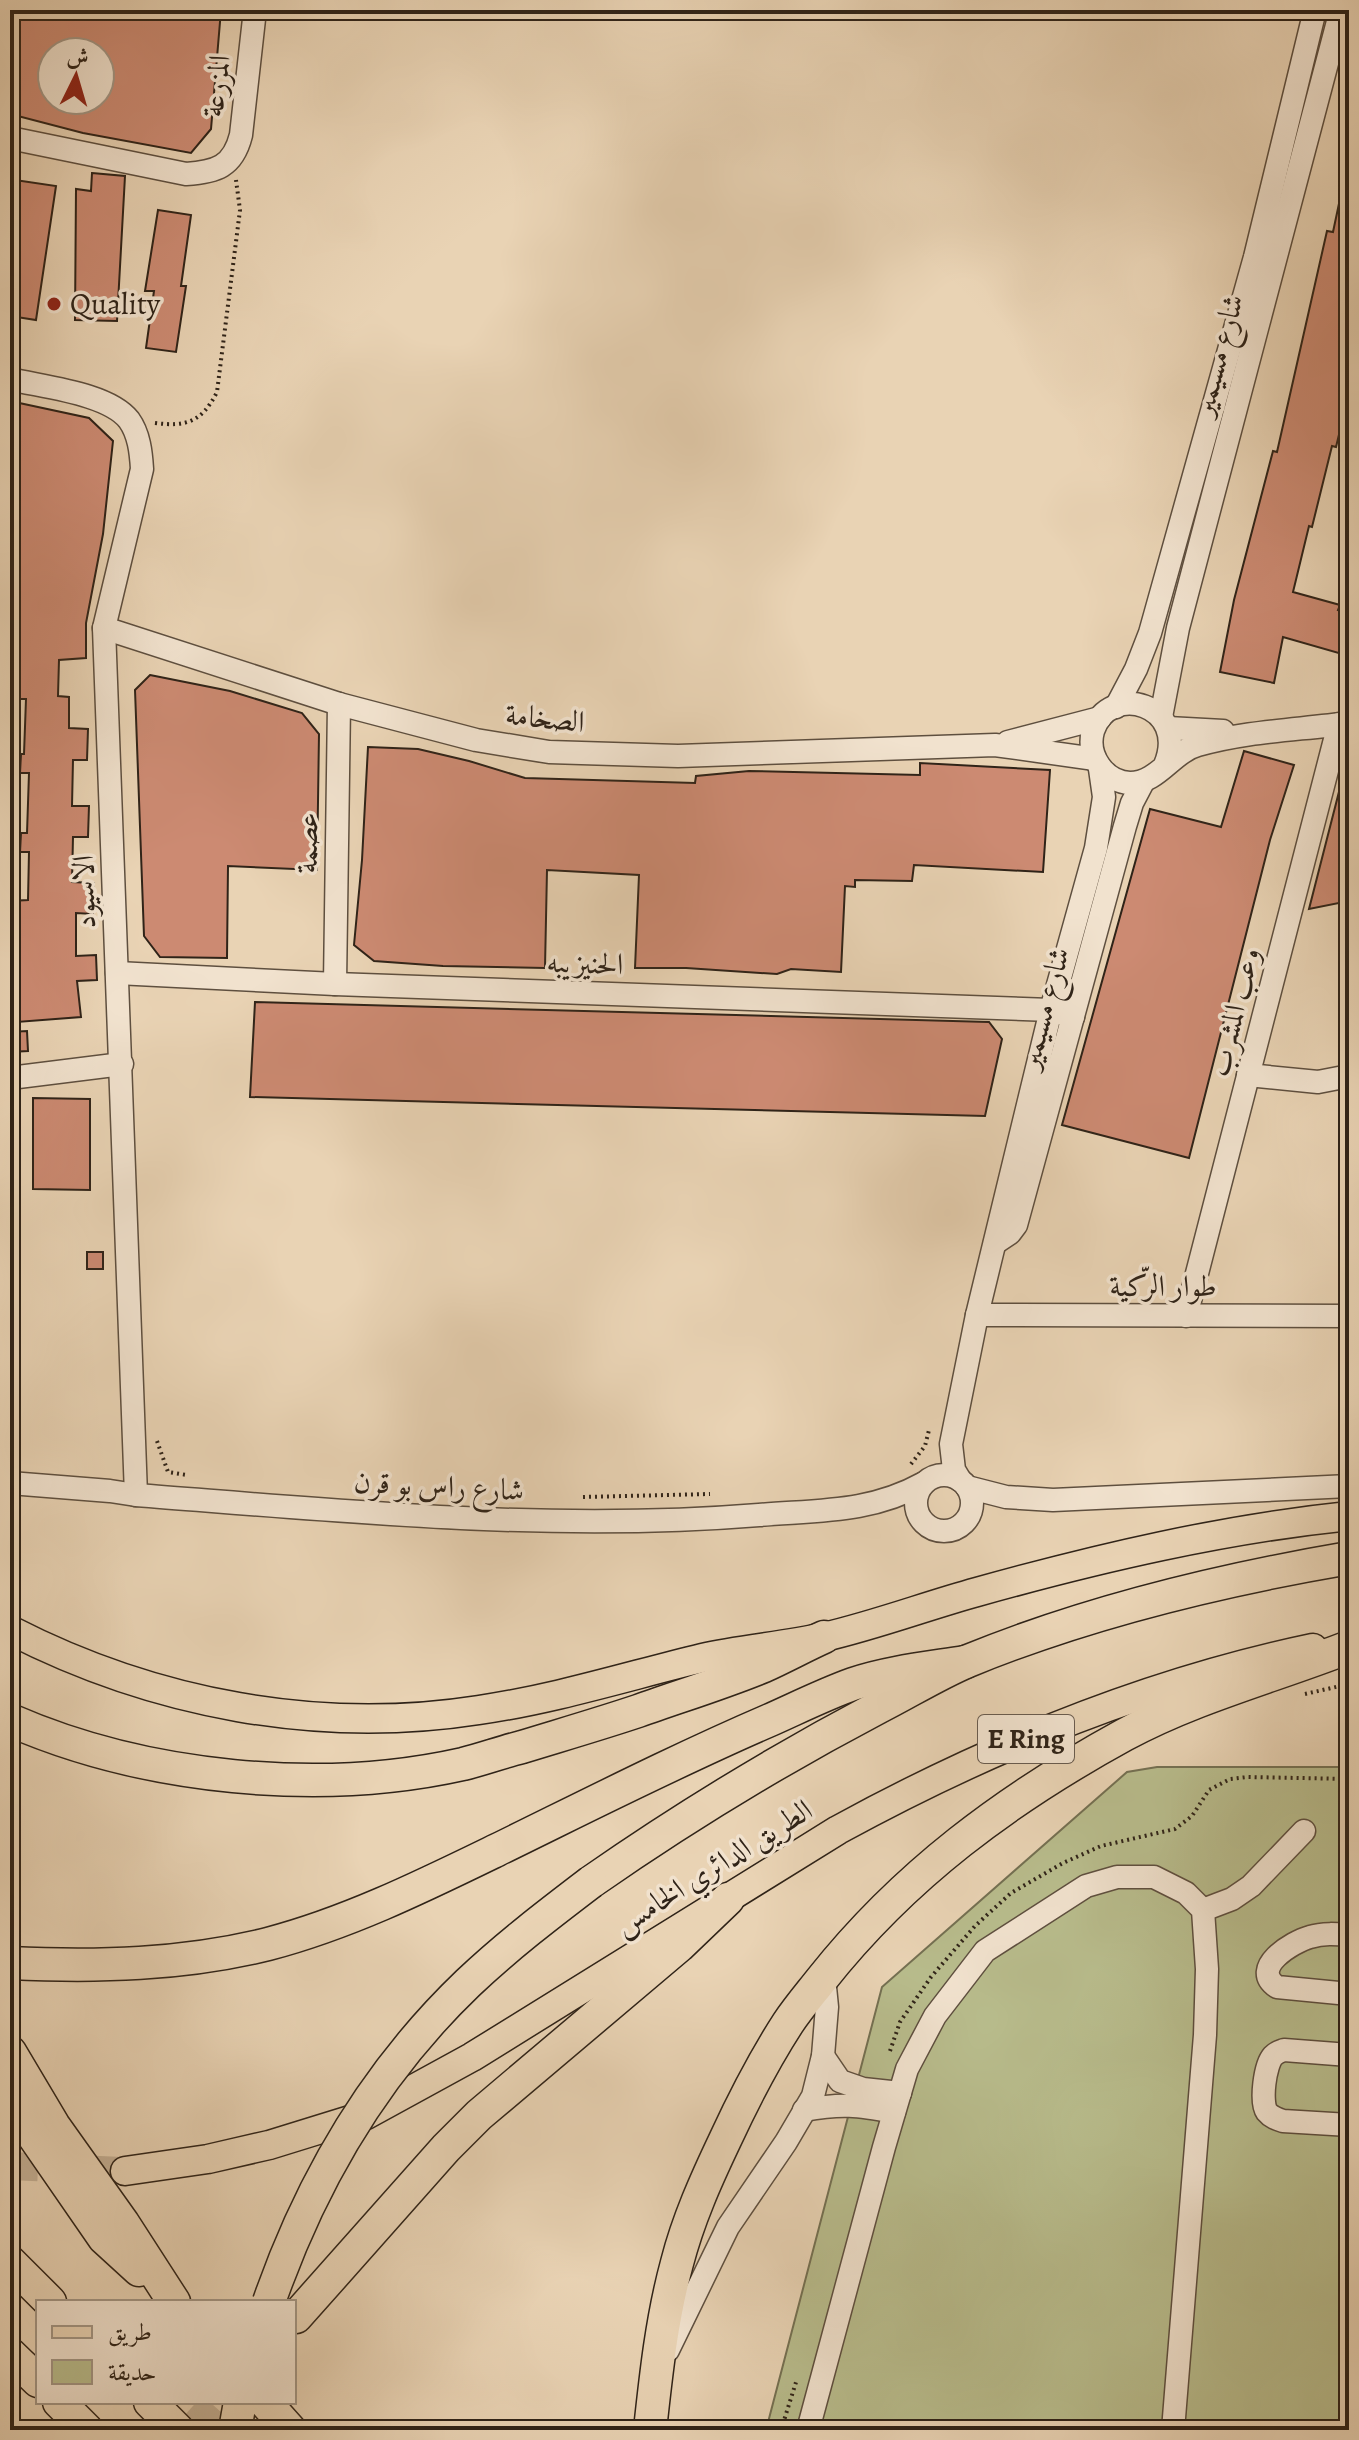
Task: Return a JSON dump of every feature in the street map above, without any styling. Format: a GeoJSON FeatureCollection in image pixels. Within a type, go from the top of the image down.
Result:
{"type":"FeatureCollection","features":[{"type":"Feature","properties":{"kind":"highway"},"geometry":{"type":"LineString","coordinates":[[283,2300],[285,2256],[317,2187],[348,2130],[416,2039],[468,1983],[531,1929],[641,1847],[749,1778],[965,1662],[1057,1627],[1159,1599],[1229,1581],[1349,1558]]}},
{"type":"Feature","properties":{"kind":"highway"},"geometry":{"type":"LineString","coordinates":[[10,1720],[83,1746],[145,1762],[208,1773],[320,1779],[400,1774],[463,1764],[595,1725],[764,1666],[824,1637]]}},
{"type":"Feature","properties":{"kind":"highway"},"geometry":{"type":"LineString","coordinates":[[650,2430],[665,2315],[677,2263],[693,2213],[751,2084],[789,2021],[890,1902],[923,1870],[968,1834],[1022,1796],[1125,1734],[1162,1717],[1349,1647]]}},
{"type":"Feature","properties":{"kind":"highway"},"geometry":{"type":"LineString","coordinates":[[10,1963],[73,1966],[147,1964],[214,1956],[271,1943],[341,1920],[402,1895],[717,1743],[851,1685],[886,1675],[965,1662]]}},
{"type":"Feature","properties":{"kind":"highway"},"geometry":{"type":"LineString","coordinates":[[292,2300],[479,2115],[679,1946],[728,1899]]}},
{"type":"Feature","properties":{"kind":"highway"},"geometry":{"type":"LineString","coordinates":[[10,2052],[54,2126],[173,2300]]}},
{"type":"Feature","properties":{"kind":"highway"},"geometry":{"type":"LineString","coordinates":[[10,2102],[104,2238],[172,2300]]}},
{"type":"Feature","properties":{"kind":"highway"},"geometry":{"type":"LineString","coordinates":[[10,2262],[48,2300]]}},
{"type":"Feature","properties":{"kind":"highway"},"geometry":{"type":"LineString","coordinates":[[10,2354],[36,2379]]}},
{"type":"Feature","properties":{"kind":"highway"},"geometry":{"type":"LineString","coordinates":[[61,2404],[87,2430]]}},
{"type":"Feature","properties":{"kind":"highway"},"geometry":{"type":"LineString","coordinates":[[152,2404],[178,2430]]}},
{"type":"Feature","properties":{"kind":"highway"},"geometry":{"type":"LineString","coordinates":[[235,2430],[240,2404]]}},
{"type":"Feature","properties":{"kind":"highway"},"geometry":{"type":"LineString","coordinates":[[267,2404],[290,2430]]}},
{"type":"Feature","properties":{"kind":"main road"},"geometry":{"type":"LineString","coordinates":[[10,1630],[81,1663],[137,1683],[203,1700],[292,1715],[363,1719],[478,1711],[705,1658],[824,1637],[1035,1576],[1222,1533],[1349,1516]]}},
{"type":"Feature","properties":{"kind":"main road","name":"الطريق الدائري الخامس"},"geometry":{"type":"LineString","coordinates":[[125,2171],[208,2159],[269,2145],[366,2115],[472,2057],[838,1830],[980,1757],[1079,1717],[1193,1677],[1246,1662],[1349,1641]]}},
{"type":"Feature","properties":{"kind":"street","name":"المزرعة"},"geometry":{"type":"LineString","coordinates":[[225,164],[237,151],[241,135],[255,10]]}},
{"type":"Feature","properties":{"kind":"street","name":"شارع مسيمير"},"geometry":{"type":"LineString","coordinates":[[1164,722],[1178,628],[1264,260],[1315,10]]}},
{"type":"Feature","properties":{"kind":"street","name":"شارع مسيمير"},"geometry":{"type":"LineString","coordinates":[[1108,712],[1136,669],[1150,633],[1341,10]]}},
{"type":"Feature","properties":{"kind":"street"},"geometry":{"type":"LineString","coordinates":[[1303,62],[1325,69]]}},
{"type":"Feature","properties":{"kind":"street"},"geometry":{"type":"LineString","coordinates":[[10,138],[186,174],[210,172],[225,164]]}},
{"type":"Feature","properties":{"kind":"street"},"geometry":{"type":"LineString","coordinates":[[10,379],[94,398],[115,408],[128,420]]}},
{"type":"Feature","properties":{"kind":"street","name":"الاسيود"},"geometry":{"type":"LineString","coordinates":[[128,420],[139,441],[142,469],[104,628],[136,1495]]}},
{"type":"Feature","properties":{"kind":"street","name":"الصخامة"},"geometry":{"type":"LineString","coordinates":[[104,628],[339,704],[476,740],[549,752],[678,756],[995,745],[1098,764]]}},
{"type":"Feature","properties":{"kind":"street","name":"عصمة"},"geometry":{"type":"LineString","coordinates":[[335,984],[339,704]]}},
{"type":"Feature","properties":{"kind":"street"},"geometry":{"type":"LineString","coordinates":[[1165,765],[1171,740],[1164,722],[1151,709],[1128,704],[1108,712],[1094,730],[1091,744],[1098,764],[1118,781],[1129,783],[1143,782],[1195,745],[1256,732],[1344,723]]}},
{"type":"Feature","properties":{"kind":"street","name":"الصخامة"},"geometry":{"type":"LineString","coordinates":[[995,745],[1108,712]]}},
{"type":"Feature","properties":{"kind":"street"},"geometry":{"type":"LineString","coordinates":[[1164,722],[1256,732]]}},
{"type":"Feature","properties":{"kind":"street","name":"وعب المشرب"},"geometry":{"type":"LineString","coordinates":[[1186,1316],[1344,723]]}},
{"type":"Feature","properties":{"kind":"street","name":"شارع مسيمير"},"geometry":{"type":"LineString","coordinates":[[964,1483],[954,1470],[951,1444],[977,1315],[1051,1010],[1096,848],[1104,797],[1098,764]]}},
{"type":"Feature","properties":{"kind":"street","name":"شارع مسيمير"},"geometry":{"type":"LineString","coordinates":[[995,1243],[1016,1225],[1132,803],[1143,782]]}},
{"type":"Feature","properties":{"kind":"street"},"geometry":{"type":"LineString","coordinates":[[1088,874],[1111,879]]}},
{"type":"Feature","properties":{"kind":"street","name":"الحنيزيبه"},"geometry":{"type":"LineString","coordinates":[[117,973],[1051,1010],[1073,1017]]}},
{"type":"Feature","properties":{"kind":"street"},"geometry":{"type":"LineString","coordinates":[[10,1078],[122,1064]]}},
{"type":"Feature","properties":{"kind":"street"},"geometry":{"type":"LineString","coordinates":[[1248,1075],[1318,1082],[1349,1076]]}},
{"type":"Feature","properties":{"kind":"street","name":"طوار الرّكية"},"geometry":{"type":"LineString","coordinates":[[977,1315],[1349,1316]]}},
{"type":"Feature","properties":{"kind":"street","name":"شارع مسيمير"},"geometry":{"type":"LineString","coordinates":[[921,1478],[951,1444]]}},
{"type":"Feature","properties":{"kind":"street"},"geometry":{"type":"LineString","coordinates":[[964,1483],[972,1496],[972,1505],[964,1523],[956,1529],[937,1530],[921,1519],[916,1510],[921,1478],[944,1475],[1006,1497],[1053,1500],[1349,1486]]}},
{"type":"Feature","properties":{"kind":"street","name":"شارع راس بو قرن"},"geometry":{"type":"LineString","coordinates":[[10,1483],[136,1495],[534,1522],[714,1519],[865,1506],[895,1497],[921,1478]]}},
{"type":"Feature","properties":{"kind":"street","name":"شارع راس بو قرن"},"geometry":{"type":"LineString","coordinates":[[865,1506],[921,1519]]}},
{"type":"Feature","properties":{"kind":"street"},"geometry":{"type":"LineString","coordinates":[[1203,1910],[1232,1899],[1251,1886],[1304,1831]]}},
{"type":"Feature","properties":{"kind":"street"},"geometry":{"type":"LineString","coordinates":[[808,2430],[907,2069],[935,2016],[985,1951],[1086,1886],[1117,1877],[1154,1877],[1186,1893],[1203,1910],[1207,1969],[1201,2105],[1173,2430]]}},
{"type":"Feature","properties":{"kind":"street"},"geometry":{"type":"LineString","coordinates":[[1349,1935],[1327,1934],[1303,1939],[1272,1961],[1267,1975],[1270,1983],[1277,1987],[1349,1994]]}},
{"type":"Feature","properties":{"kind":"street"},"geometry":{"type":"LineString","coordinates":[[656,2373],[728,2227],[813,2096],[823,2056],[827,2007],[824,1977]]}},
{"type":"Feature","properties":{"kind":"street"},"geometry":{"type":"LineString","coordinates":[[1349,2055],[1284,2050],[1277,2053],[1268,2066],[1264,2095],[1267,2112],[1274,2118],[1349,2125]]}},
{"type":"Feature","properties":{"kind":"street"},"geometry":{"type":"LineString","coordinates":[[823,2056],[840,2081],[897,2102]]}},
{"type":"Feature","properties":{"kind":"street"},"geometry":{"type":"LineString","coordinates":[[804,2110],[835,2104],[897,2102]]}},
{"type":"Feature","properties":{"kind":"path"},"geometry":{"type":"LineString","coordinates":[[128,420],[172,426],[187,424],[210,406],[217,392],[240,210],[238,183],[225,164]]}},
{"type":"Feature","properties":{"kind":"path"},"geometry":{"type":"LineString","coordinates":[[921,1478],[932,1423]]}},
{"type":"Feature","properties":{"kind":"path"},"geometry":{"type":"LineString","coordinates":[[134,1438],[156,1437],[168,1472],[195,1477]]}},
{"type":"Feature","properties":{"kind":"path"},"geometry":{"type":"LineString","coordinates":[[575,1497],[717,1494]]}},
{"type":"Feature","properties":{"kind":"path"},"geometry":{"type":"LineString","coordinates":[[1292,1698],[1349,1684]]}},
{"type":"Feature","properties":{"kind":"path"},"geometry":{"type":"LineString","coordinates":[[890,2050],[900,2022],[931,1977],[975,1926],[1011,1893],[1063,1863],[1101,1846],[1175,1829],[1192,1816],[1209,1790],[1230,1779],[1349,1779]]}},
{"type":"Feature","properties":{"kind":"path"},"geometry":{"type":"LineString","coordinates":[[781,2430],[801,2367]]}},
{"type":"Feature","properties":{"kind":"green space"},"geometry":{"type":"Polygon","coordinates":[[[1157,1767],[1349,1767],[1349,2430],[766,2430],[882,1987],[1127,1772],[1157,1767]]]}},
{"type":"Feature","properties":{"kind":"building"},"geometry":{"type":"Polygon","coordinates":[[[10,10],[221,10],[211,129],[191,153],[83,133],[10,114],[10,10]]]}},
{"type":"Feature","properties":{"kind":"building"},"geometry":{"type":"Polygon","coordinates":[[[92,173],[125,176],[117,321],[75,320],[76,189],[91,191],[92,173]]]}},
{"type":"Feature","properties":{"kind":"building"},"geometry":{"type":"Polygon","coordinates":[[[15,180],[56,186],[36,320],[10,316],[10,216],[15,180]]]}},
{"type":"Feature","properties":{"kind":"building"},"geometry":{"type":"Polygon","coordinates":[[[1341,194],[1349,195],[1349,393],[1312,527],[1309,526],[1293,592],[1340,605],[1338,610],[1349,613],[1349,656],[1283,637],[1274,683],[1220,672],[1234,600],[1273,451],[1277,452],[1327,231],[1333,232],[1341,194]]]}},
{"type":"Feature","properties":{"kind":"building"},"geometry":{"type":"Polygon","coordinates":[[[158,210],[191,215],[181,286],[186,286],[176,352],[146,348],[154,291],[145,291],[158,210]]]}},
{"type":"Feature","properties":{"kind":"building"},"geometry":{"type":"Polygon","coordinates":[[[10,401],[89,418],[113,441],[103,534],[86,623],[86,658],[59,660],[58,696],[69,697],[69,728],[88,729],[87,760],[73,760],[72,806],[89,806],[88,837],[73,837],[72,882],[94,883],[93,914],[76,913],[76,956],[96,955],[97,980],[77,981],[81,1017],[17,1022],[10,959],[10,901],[28,900],[29,852],[20,852],[21,833],[27,833],[29,773],[20,773],[21,754],[24,754],[26,699],[17,699],[18,661],[10,661],[10,401]]]}},
{"type":"Feature","properties":{"kind":"building"},"geometry":{"type":"Polygon","coordinates":[[[150,675],[230,691],[302,713],[319,734],[317,870],[228,866],[227,958],[160,957],[144,936],[135,690],[150,675]]]}},
{"type":"Feature","properties":{"kind":"building"},"geometry":{"type":"Polygon","coordinates":[[[368,747],[418,749],[525,778],[695,783],[696,776],[749,771],[920,775],[920,763],[1050,770],[1043,872],[914,865],[912,881],[855,880],[855,887],[845,886],[841,972],[791,969],[777,974],[635,968],[639,875],[547,870],[545,968],[374,961],[354,945],[368,747]]]}},
{"type":"Feature","properties":{"kind":"building"},"geometry":{"type":"Polygon","coordinates":[[[1244,751],[1294,765],[1270,840],[1189,1158],[1062,1125],[1150,809],[1221,827],[1244,751]]]}},
{"type":"Feature","properties":{"kind":"building"},"geometry":{"type":"Polygon","coordinates":[[[1342,780],[1349,780],[1349,901],[1309,909],[1342,780]]]}},
{"type":"Feature","properties":{"kind":"building"},"geometry":{"type":"Polygon","coordinates":[[[255,1002],[989,1022],[1002,1039],[985,1116],[250,1097],[255,1002]]]}},
{"type":"Feature","properties":{"kind":"building"},"geometry":{"type":"Polygon","coordinates":[[[27,1031],[28,1051],[10,1052],[10,1032],[27,1031]]]}},
{"type":"Feature","properties":{"kind":"building"},"geometry":{"type":"Polygon","coordinates":[[[33,1098],[90,1099],[90,1190],[33,1189],[33,1098]]]}},
{"type":"Feature","properties":{"kind":"building"},"geometry":{"type":"Polygon","coordinates":[[[87,1252],[103,1252],[103,1269],[87,1269],[87,1252]]]}},
{"type":"Feature","properties":{"kind":"tunnel"},"geometry":{"type":"LineString","coordinates":[[10,2166],[125,2171]]}},
{"type":"Feature","properties":{"kind":"tunnel"},"geometry":{"type":"LineString","coordinates":[[193,2430],[216,2404]]}},
{"type":"Feature","properties":{"kind":"place","name":"Quality"},"geometry":{"type":"Point","coordinates":[54,304]}}]}
